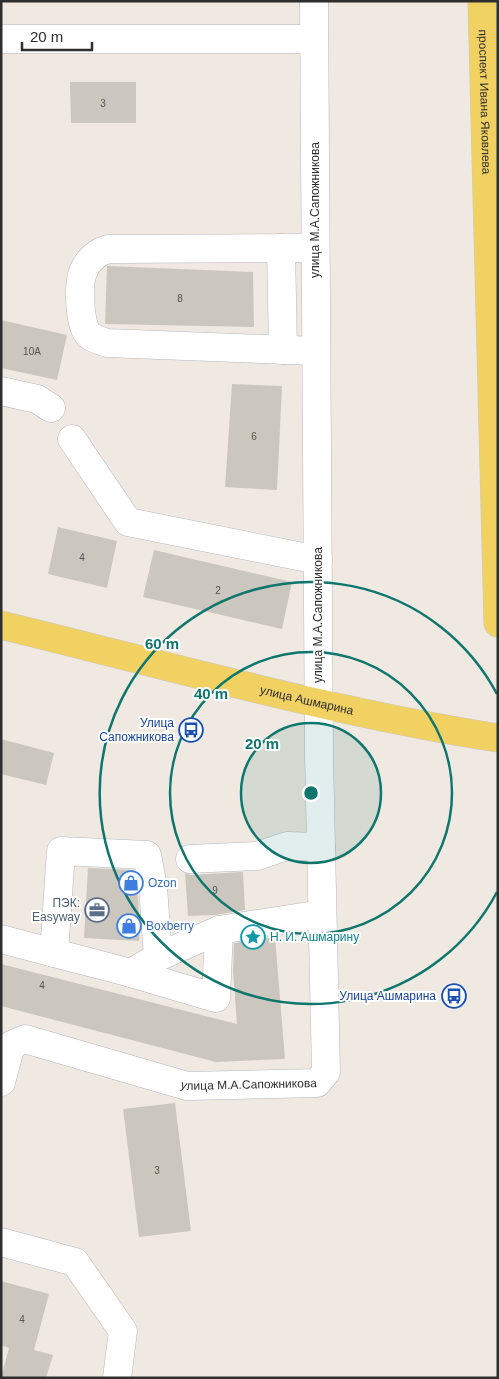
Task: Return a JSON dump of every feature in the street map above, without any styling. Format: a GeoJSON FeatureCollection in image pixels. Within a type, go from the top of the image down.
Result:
{"type":"FeatureCollection","features":[{"type":"Feature","properties":{"kind":"main road","name":"проспект Ивана Яковлева"},"geometry":{"type":"LineString","coordinates":[[482,1],[498,623]]}},
{"type":"Feature","properties":{"kind":"main road","name":"улица Ашмарина"},"geometry":{"type":"LineString","coordinates":[[1,625],[319,703],[428,727],[498,738]]}},
{"type":"Feature","properties":{"kind":"street","name":"улица М.А.Сапожникова"},"geometry":{"type":"LineString","coordinates":[[1,1082],[11,1045],[24,1039],[187,1086],[317,1084],[326,1072],[319,703],[314,1]]}},
{"type":"Feature","properties":{"kind":"street"},"geometry":{"type":"LineString","coordinates":[[1,39],[314,39]]}},
{"type":"Feature","properties":{"kind":"street"},"geometry":{"type":"LineString","coordinates":[[281,248],[284,350]]}},
{"type":"Feature","properties":{"kind":"street"},"geometry":{"type":"LineString","coordinates":[[315,248],[108,249],[101,251],[94,256],[83,270],[81,278],[81,319],[89,335],[107,344],[316,351]]}},
{"type":"Feature","properties":{"kind":"street"},"geometry":{"type":"LineString","coordinates":[[1,391],[37,399],[51,408]]}},
{"type":"Feature","properties":{"kind":"street"},"geometry":{"type":"LineString","coordinates":[[72,439],[128,522],[318,560]]}},
{"type":"Feature","properties":{"kind":"street"},"geometry":{"type":"LineString","coordinates":[[190,859],[257,856],[287,846],[321,847]]}},
{"type":"Feature","properties":{"kind":"street"},"geometry":{"type":"LineString","coordinates":[[54,953],[60,851],[147,856],[153,887],[158,956]]}},
{"type":"Feature","properties":{"kind":"street"},"geometry":{"type":"LineString","coordinates":[[131,973],[158,956],[219,930],[322,914]]}},
{"type":"Feature","properties":{"kind":"street"},"geometry":{"type":"LineString","coordinates":[[1,939],[131,973],[216,998],[219,930]]}},
{"type":"Feature","properties":{"kind":"street"},"geometry":{"type":"LineString","coordinates":[[1,1242],[75,1262],[124,1331],[117,1378]]}},
{"type":"Feature","properties":{"kind":"building"},"geometry":{"type":"Polygon","coordinates":[[[70,82],[136,82],[136,123],[71,123],[70,82]]]}},
{"type":"Feature","properties":{"kind":"building"},"geometry":{"type":"Polygon","coordinates":[[[107,266],[253,272],[254,327],[105,324],[107,266]]]}},
{"type":"Feature","properties":{"kind":"building"},"geometry":{"type":"Polygon","coordinates":[[[1,320],[67,335],[57,380],[1,368],[1,320]]]}},
{"type":"Feature","properties":{"kind":"building"},"geometry":{"type":"Polygon","coordinates":[[[232,384],[282,386],[277,490],[225,487],[232,384]]]}},
{"type":"Feature","properties":{"kind":"building"},"geometry":{"type":"Polygon","coordinates":[[[58,527],[117,541],[107,588],[48,574],[58,527]]]}},
{"type":"Feature","properties":{"kind":"building"},"geometry":{"type":"Polygon","coordinates":[[[154,550],[292,582],[282,629],[143,597],[154,550]]]}},
{"type":"Feature","properties":{"kind":"building"},"geometry":{"type":"Polygon","coordinates":[[[1,739],[54,753],[46,785],[1,774],[1,739]]]}},
{"type":"Feature","properties":{"kind":"building"},"geometry":{"type":"Polygon","coordinates":[[[88,868],[134,870],[140,924],[139,941],[84,938],[88,868]]]}},
{"type":"Feature","properties":{"kind":"building"},"geometry":{"type":"Polygon","coordinates":[[[243,872],[245,910],[215,915],[188,916],[185,873],[191,875],[243,872]]]}},
{"type":"Feature","properties":{"kind":"building"},"geometry":{"type":"Polygon","coordinates":[[[275,937],[285,1059],[216,1062],[1,1006],[1,964],[237,1024],[233,971],[234,943],[275,937]]]}},
{"type":"Feature","properties":{"kind":"building"},"geometry":{"type":"Polygon","coordinates":[[[175,1103],[191,1231],[139,1237],[123,1109],[175,1103]]]}},
{"type":"Feature","properties":{"kind":"building"},"geometry":{"type":"Polygon","coordinates":[[[1,1281],[49,1294],[34,1350],[53,1355],[46,1378],[1,1378],[9,1348],[1,1345],[1,1281]]]}},
{"type":"Feature","properties":{"kind":"place","name":"Улица Сапожникова"},"geometry":{"type":"Point","coordinates":[191,730]}},
{"type":"Feature","properties":{"kind":"place","name":"Ozon"},"geometry":{"type":"Point","coordinates":[131,883]}},
{"type":"Feature","properties":{"kind":"place","name":"ПЭК: Easyway"},"geometry":{"type":"Point","coordinates":[97,910]}},
{"type":"Feature","properties":{"kind":"place","name":"Boxberry"},"geometry":{"type":"Point","coordinates":[129,926]}},
{"type":"Feature","properties":{"kind":"place","name":"Н. И. Ашмарину"},"geometry":{"type":"Point","coordinates":[253,937]}},
{"type":"Feature","properties":{"kind":"place","name":"Улица Ашмарина"},"geometry":{"type":"Point","coordinates":[454,996]}}]}
